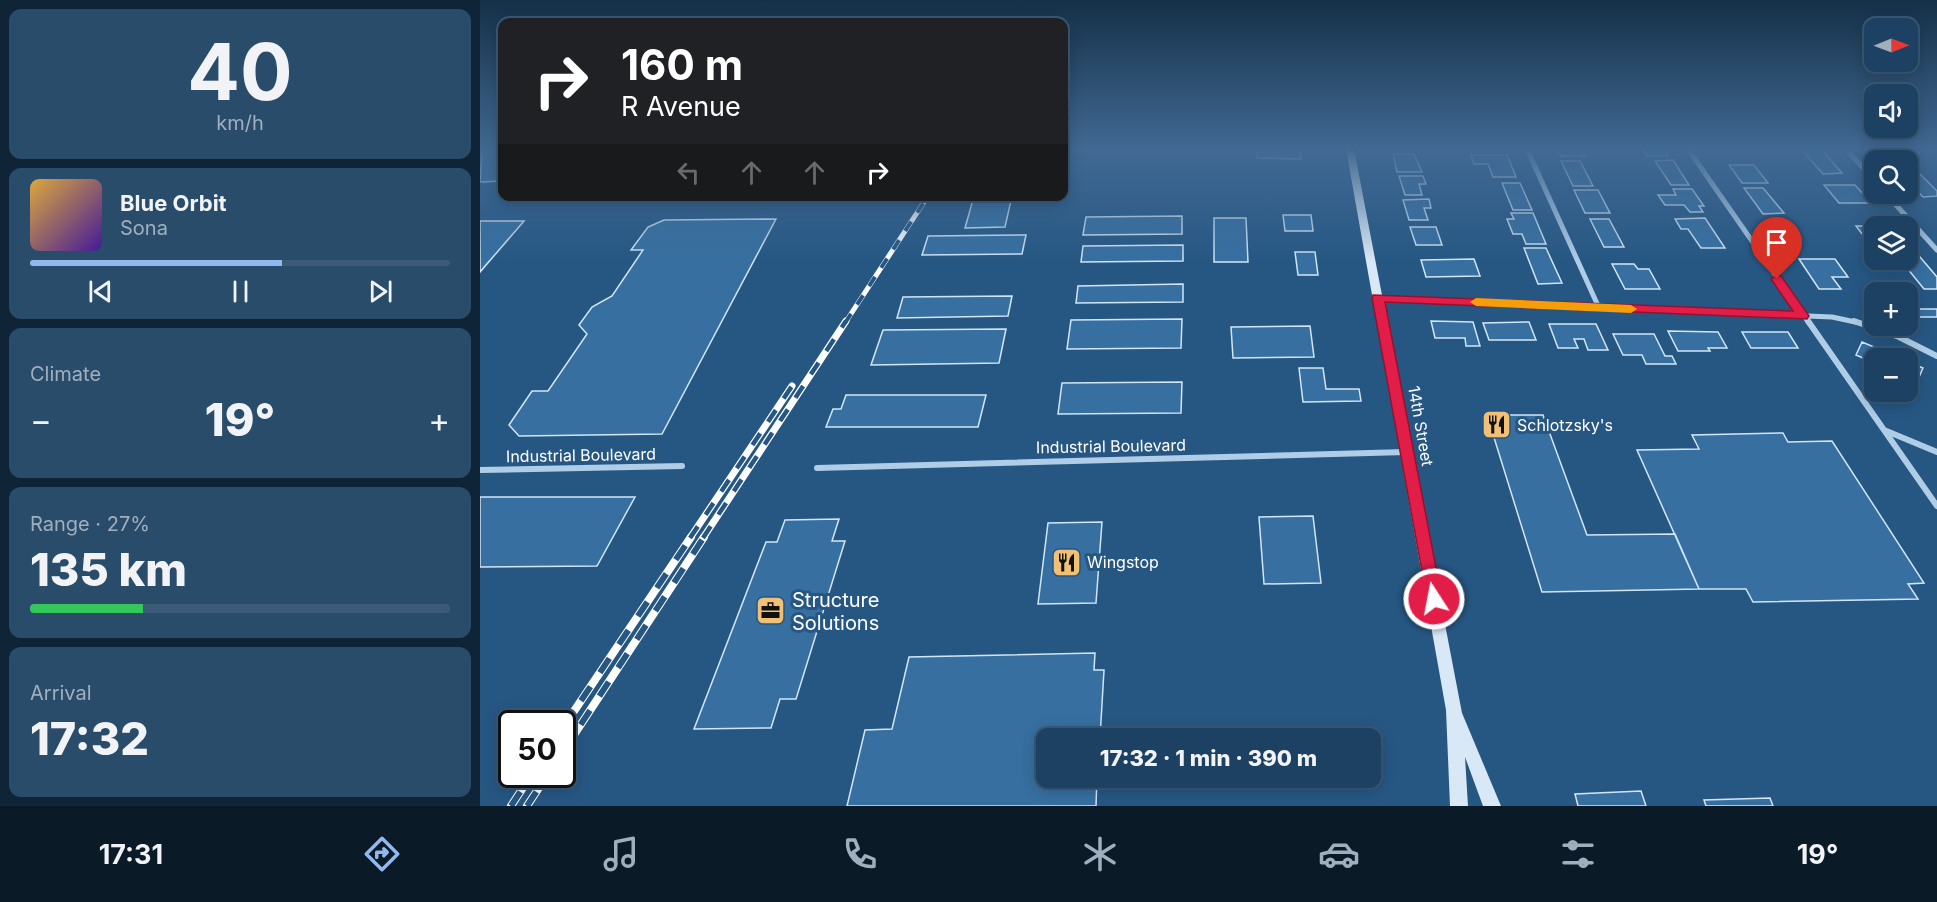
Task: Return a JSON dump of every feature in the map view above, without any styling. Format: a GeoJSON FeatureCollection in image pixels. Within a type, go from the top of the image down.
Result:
{"type":"FeatureCollection","features":[{"type":"Feature","properties":{"kind":"main road","name":"14th Street"},"geometry":{"type":"LineString","coordinates":[[1357,187],[1454,710],[1459,806]]}},
{"type":"Feature","properties":{"kind":"main road","name":"14th Street"},"geometry":{"type":"LineString","coordinates":[[1454,710],[1492,806]]}},
{"type":"Feature","properties":{"kind":"street"},"geometry":{"type":"LineString","coordinates":[[1544,187],[1599,308]]}},
{"type":"Feature","properties":{"kind":"street"},"geometry":{"type":"LineString","coordinates":[[1714,187],[1937,506]]}},
{"type":"Feature","properties":{"kind":"street"},"geometry":{"type":"LineString","coordinates":[[1895,204],[1937,250]]}},
{"type":"Feature","properties":{"kind":"street"},"geometry":{"type":"LineString","coordinates":[[1378,298],[1854,320],[1904,338],[1937,356]]}},
{"type":"Feature","properties":{"kind":"street"},"geometry":{"type":"LineString","coordinates":[[1883,430],[1937,452]]}},
{"type":"Feature","properties":{"kind":"street","name":"Industrial Boulevard"},"geometry":{"type":"LineString","coordinates":[[817,468],[1406,452]]}},
{"type":"Feature","properties":{"kind":"street","name":"Industrial Boulevard"},"geometry":{"type":"LineString","coordinates":[[480,470],[682,466]]}},
{"type":"Feature","properties":{"kind":"building"},"geometry":{"type":"Polygon","coordinates":[[[1402,187],[1420,187],[1422,195],[1405,195],[1402,187]]]}},
{"type":"Feature","properties":{"kind":"building"},"geometry":{"type":"Polygon","coordinates":[[[1503,187],[1522,187],[1532,210],[1513,210],[1503,187]]]}},
{"type":"Feature","properties":{"kind":"building"},"geometry":{"type":"Polygon","coordinates":[[[1825,187],[1856,187],[1864,195],[1864,203],[1839,203],[1825,187]]]}},
{"type":"Feature","properties":{"kind":"building"},"geometry":{"type":"Polygon","coordinates":[[[1918,187],[1933,187],[1937,191],[1937,196],[1923,197],[1918,192],[1918,187]]]}},
{"type":"Feature","properties":{"kind":"building"},"geometry":{"type":"Polygon","coordinates":[[[1744,188],[1763,188],[1784,213],[1763,214],[1744,188]]]}},
{"type":"Feature","properties":{"kind":"building"},"geometry":{"type":"Polygon","coordinates":[[[1673,189],[1692,189],[1704,206],[1699,206],[1703,212],[1690,212],[1684,205],[1665,205],[1658,195],[1676,195],[1673,189]]]}},
{"type":"Feature","properties":{"kind":"building"},"geometry":{"type":"Polygon","coordinates":[[[1574,190],[1598,190],[1610,213],[1585,213],[1574,190]]]}},
{"type":"Feature","properties":{"kind":"building"},"geometry":{"type":"Polygon","coordinates":[[[1429,199],[1431,208],[1424,208],[1428,220],[1409,220],[1403,200],[1429,199]]]}},
{"type":"Feature","properties":{"kind":"building"},"geometry":{"type":"Polygon","coordinates":[[[973,201],[1011,201],[1005,227],[965,228],[973,201]]]}},
{"type":"Feature","properties":{"kind":"building"},"geometry":{"type":"Polygon","coordinates":[[[1511,213],[1533,213],[1546,244],[1526,244],[1522,234],[1513,234],[1507,219],[1514,219],[1511,213]]]}},
{"type":"Feature","properties":{"kind":"building"},"geometry":{"type":"Polygon","coordinates":[[[1283,215],[1311,215],[1313,231],[1285,231],[1283,215]]]}},
{"type":"Feature","properties":{"kind":"building"},"geometry":{"type":"Polygon","coordinates":[[[1182,216],[1182,234],[1083,235],[1086,217],[1182,216]]]}},
{"type":"Feature","properties":{"kind":"building"},"geometry":{"type":"Polygon","coordinates":[[[1214,218],[1246,218],[1248,262],[1214,262],[1214,218]]]}},
{"type":"Feature","properties":{"kind":"building"},"geometry":{"type":"Polygon","coordinates":[[[1705,218],[1725,248],[1701,248],[1688,229],[1681,229],[1675,219],[1705,218]]]}},
{"type":"Feature","properties":{"kind":"building"},"geometry":{"type":"Polygon","coordinates":[[[776,219],[662,434],[519,436],[509,425],[532,391],[548,391],[587,334],[579,325],[592,307],[612,296],[643,250],[631,250],[648,227],[664,220],[776,219]]]}},
{"type":"Feature","properties":{"kind":"building"},"geometry":{"type":"Polygon","coordinates":[[[1590,219],[1609,219],[1624,247],[1604,247],[1590,219]]]}},
{"type":"Feature","properties":{"kind":"building"},"geometry":{"type":"Polygon","coordinates":[[[480,221],[524,221],[480,272],[480,221]]]}},
{"type":"Feature","properties":{"kind":"building"},"geometry":{"type":"Polygon","coordinates":[[[1856,226],[1864,226],[1864,236],[1856,226]]]}},
{"type":"Feature","properties":{"kind":"building"},"geometry":{"type":"Polygon","coordinates":[[[1410,227],[1436,227],[1442,245],[1416,245],[1410,227]]]}},
{"type":"Feature","properties":{"kind":"building"},"geometry":{"type":"Polygon","coordinates":[[[1026,235],[1022,254],[922,255],[928,236],[1026,235]]]}},
{"type":"Feature","properties":{"kind":"building"},"geometry":{"type":"Polygon","coordinates":[[[1183,245],[1183,261],[1081,262],[1083,246],[1183,245]]]}},
{"type":"Feature","properties":{"kind":"building"},"geometry":{"type":"Polygon","coordinates":[[[1524,248],[1546,248],[1562,283],[1538,284],[1524,248]]]}},
{"type":"Feature","properties":{"kind":"building"},"geometry":{"type":"Polygon","coordinates":[[[1295,252],[1315,252],[1318,275],[1298,275],[1295,252]]]}},
{"type":"Feature","properties":{"kind":"building"},"geometry":{"type":"Polygon","coordinates":[[[1918,257],[1937,277],[1937,289],[1924,289],[1909,270],[1918,270],[1918,257]]]}},
{"type":"Feature","properties":{"kind":"building"},"geometry":{"type":"Polygon","coordinates":[[[1474,259],[1480,276],[1426,277],[1421,260],[1474,259]]]}},
{"type":"Feature","properties":{"kind":"building"},"geometry":{"type":"Polygon","coordinates":[[[1799,259],[1835,259],[1848,277],[1832,277],[1841,289],[1819,289],[1799,259]]]}},
{"type":"Feature","properties":{"kind":"building"},"geometry":{"type":"Polygon","coordinates":[[[1612,264],[1634,264],[1638,269],[1649,269],[1660,289],[1625,289],[1612,264]]]}},
{"type":"Feature","properties":{"kind":"building"},"geometry":{"type":"Polygon","coordinates":[[[1183,284],[1183,302],[1076,303],[1078,286],[1183,284]]]}},
{"type":"Feature","properties":{"kind":"building"},"geometry":{"type":"Polygon","coordinates":[[[1012,296],[1008,316],[897,318],[903,297],[1012,296]]]}},
{"type":"Feature","properties":{"kind":"building"},"geometry":{"type":"Polygon","coordinates":[[[1918,309],[1937,309],[1937,317],[1918,317],[1918,309]]]}},
{"type":"Feature","properties":{"kind":"building"},"geometry":{"type":"Polygon","coordinates":[[[1182,319],[1181,348],[1067,349],[1071,320],[1182,319]]]}},
{"type":"Feature","properties":{"kind":"building"},"geometry":{"type":"Polygon","coordinates":[[[1431,321],[1473,322],[1480,346],[1466,346],[1465,338],[1435,338],[1431,321]]]}},
{"type":"Feature","properties":{"kind":"building"},"geometry":{"type":"Polygon","coordinates":[[[1529,322],[1536,340],[1489,340],[1483,323],[1529,322]]]}},
{"type":"Feature","properties":{"kind":"building"},"geometry":{"type":"Polygon","coordinates":[[[1549,324],[1596,324],[1608,350],[1588,350],[1584,339],[1574,339],[1578,348],[1558,348],[1549,324]]]}},
{"type":"Feature","properties":{"kind":"building"},"geometry":{"type":"Polygon","coordinates":[[[1310,326],[1314,357],[1233,358],[1231,327],[1310,326]]]}},
{"type":"Feature","properties":{"kind":"building"},"geometry":{"type":"Polygon","coordinates":[[[1006,329],[999,363],[871,365],[883,330],[1006,329]]]}},
{"type":"Feature","properties":{"kind":"building"},"geometry":{"type":"Polygon","coordinates":[[[1668,331],[1718,332],[1727,348],[1708,348],[1710,351],[1678,351],[1668,331]]]}},
{"type":"Feature","properties":{"kind":"building"},"geometry":{"type":"Polygon","coordinates":[[[1742,332],[1788,332],[1798,348],[1751,348],[1742,332]]]}},
{"type":"Feature","properties":{"kind":"building"},"geometry":{"type":"Polygon","coordinates":[[[1613,334],[1654,334],[1665,356],[1672,356],[1676,364],[1646,364],[1642,355],[1623,355],[1613,334]]]}},
{"type":"Feature","properties":{"kind":"building"},"geometry":{"type":"Polygon","coordinates":[[[1862,342],[1876,348],[1864,348],[1864,358],[1856,355],[1862,342]]]}},
{"type":"Feature","properties":{"kind":"building"},"geometry":{"type":"Polygon","coordinates":[[[1918,366],[1923,368],[1918,380],[1918,366]]]}},
{"type":"Feature","properties":{"kind":"building"},"geometry":{"type":"Polygon","coordinates":[[[1299,368],[1323,368],[1326,389],[1359,389],[1361,401],[1303,402],[1299,368]]]}},
{"type":"Feature","properties":{"kind":"building"},"geometry":{"type":"Polygon","coordinates":[[[1182,382],[1181,413],[1058,414],[1062,383],[1182,382]]]}},
{"type":"Feature","properties":{"kind":"building"},"geometry":{"type":"Polygon","coordinates":[[[846,395],[986,395],[978,427],[826,427],[833,409],[841,409],[846,395]]]}},
{"type":"Feature","properties":{"kind":"building"},"geometry":{"type":"Polygon","coordinates":[[[1487,415],[1543,415],[1587,535],[1675,534],[1699,589],[1542,592],[1487,415]]]}},
{"type":"Feature","properties":{"kind":"building"},"geometry":{"type":"Polygon","coordinates":[[[1783,433],[1788,442],[1832,441],[1924,583],[1908,584],[1918,599],[1753,602],[1746,589],[1699,589],[1637,450],[1699,449],[1692,435],[1783,433]]]}},
{"type":"Feature","properties":{"kind":"building"},"geometry":{"type":"Polygon","coordinates":[[[480,497],[635,497],[597,566],[480,567],[480,497]]]}},
{"type":"Feature","properties":{"kind":"building"},"geometry":{"type":"Polygon","coordinates":[[[1313,516],[1321,583],[1264,584],[1259,517],[1313,516]]]}},
{"type":"Feature","properties":{"kind":"building"},"geometry":{"type":"Polygon","coordinates":[[[839,519],[832,541],[845,541],[796,699],[780,699],[771,728],[694,729],[766,542],[777,542],[785,520],[839,519]]]}},
{"type":"Feature","properties":{"kind":"building"},"geometry":{"type":"Polygon","coordinates":[[[1102,522],[1096,603],[1038,604],[1048,523],[1102,522]]]}},
{"type":"Feature","properties":{"kind":"building"},"geometry":{"type":"Polygon","coordinates":[[[1095,653],[1094,670],[1104,670],[1101,728],[1036,728],[1036,788],[1097,788],[1096,806],[847,806],[865,730],[892,729],[909,657],[1095,653]]]}},
{"type":"Feature","properties":{"kind":"building"},"geometry":{"type":"Polygon","coordinates":[[[1641,791],[1646,806],[1578,806],[1575,794],[1641,791]]]}},
{"type":"Feature","properties":{"kind":"building"},"geometry":{"type":"Polygon","coordinates":[[[1770,798],[1773,806],[1706,806],[1704,800],[1770,798]]]}},
{"type":"Feature","properties":{"kind":"railway"},"geometry":{"type":"LineString","coordinates":[[845,323],[925,201]]}},
{"type":"Feature","properties":{"kind":"railway"},"geometry":{"type":"LineString","coordinates":[[703,538],[846,321]]}},
{"type":"Feature","properties":{"kind":"railway"},"geometry":{"type":"LineString","coordinates":[[690,538],[792,386]]}},
{"type":"Feature","properties":{"kind":"railway"},"geometry":{"type":"LineString","coordinates":[[575,710],[691,537]]}},
{"type":"Feature","properties":{"kind":"railway"},"geometry":{"type":"LineString","coordinates":[[576,732],[704,537]]}},
{"type":"Feature","properties":{"kind":"railway"},"geometry":{"type":"LineString","coordinates":[[511,806],[523,788]]}},
{"type":"Feature","properties":{"kind":"railway"},"geometry":{"type":"LineString","coordinates":[[527,806],[539,788]]}},
{"type":"Feature","properties":{"kind":"slow traffic"},"geometry":{"type":"LineString","coordinates":[[1476,302],[1631,309]]}},
{"type":"Feature","properties":{"kind":"place","name":"Schlotzsky's"},"geometry":{"type":"Point","coordinates":[1496,425]}},
{"type":"Feature","properties":{"kind":"place","name":"Wingstop"},"geometry":{"type":"Point","coordinates":[1066,562]}},
{"type":"Feature","properties":{"kind":"place","name":"Structure Solutions"},"geometry":{"type":"Point","coordinates":[771,611]}},
{"type":"Feature","properties":{"kind":"route"},"geometry":{"type":"LineString","coordinates":[[1434,599],[1378,298],[1803,316],[1777,279]]}}]}
